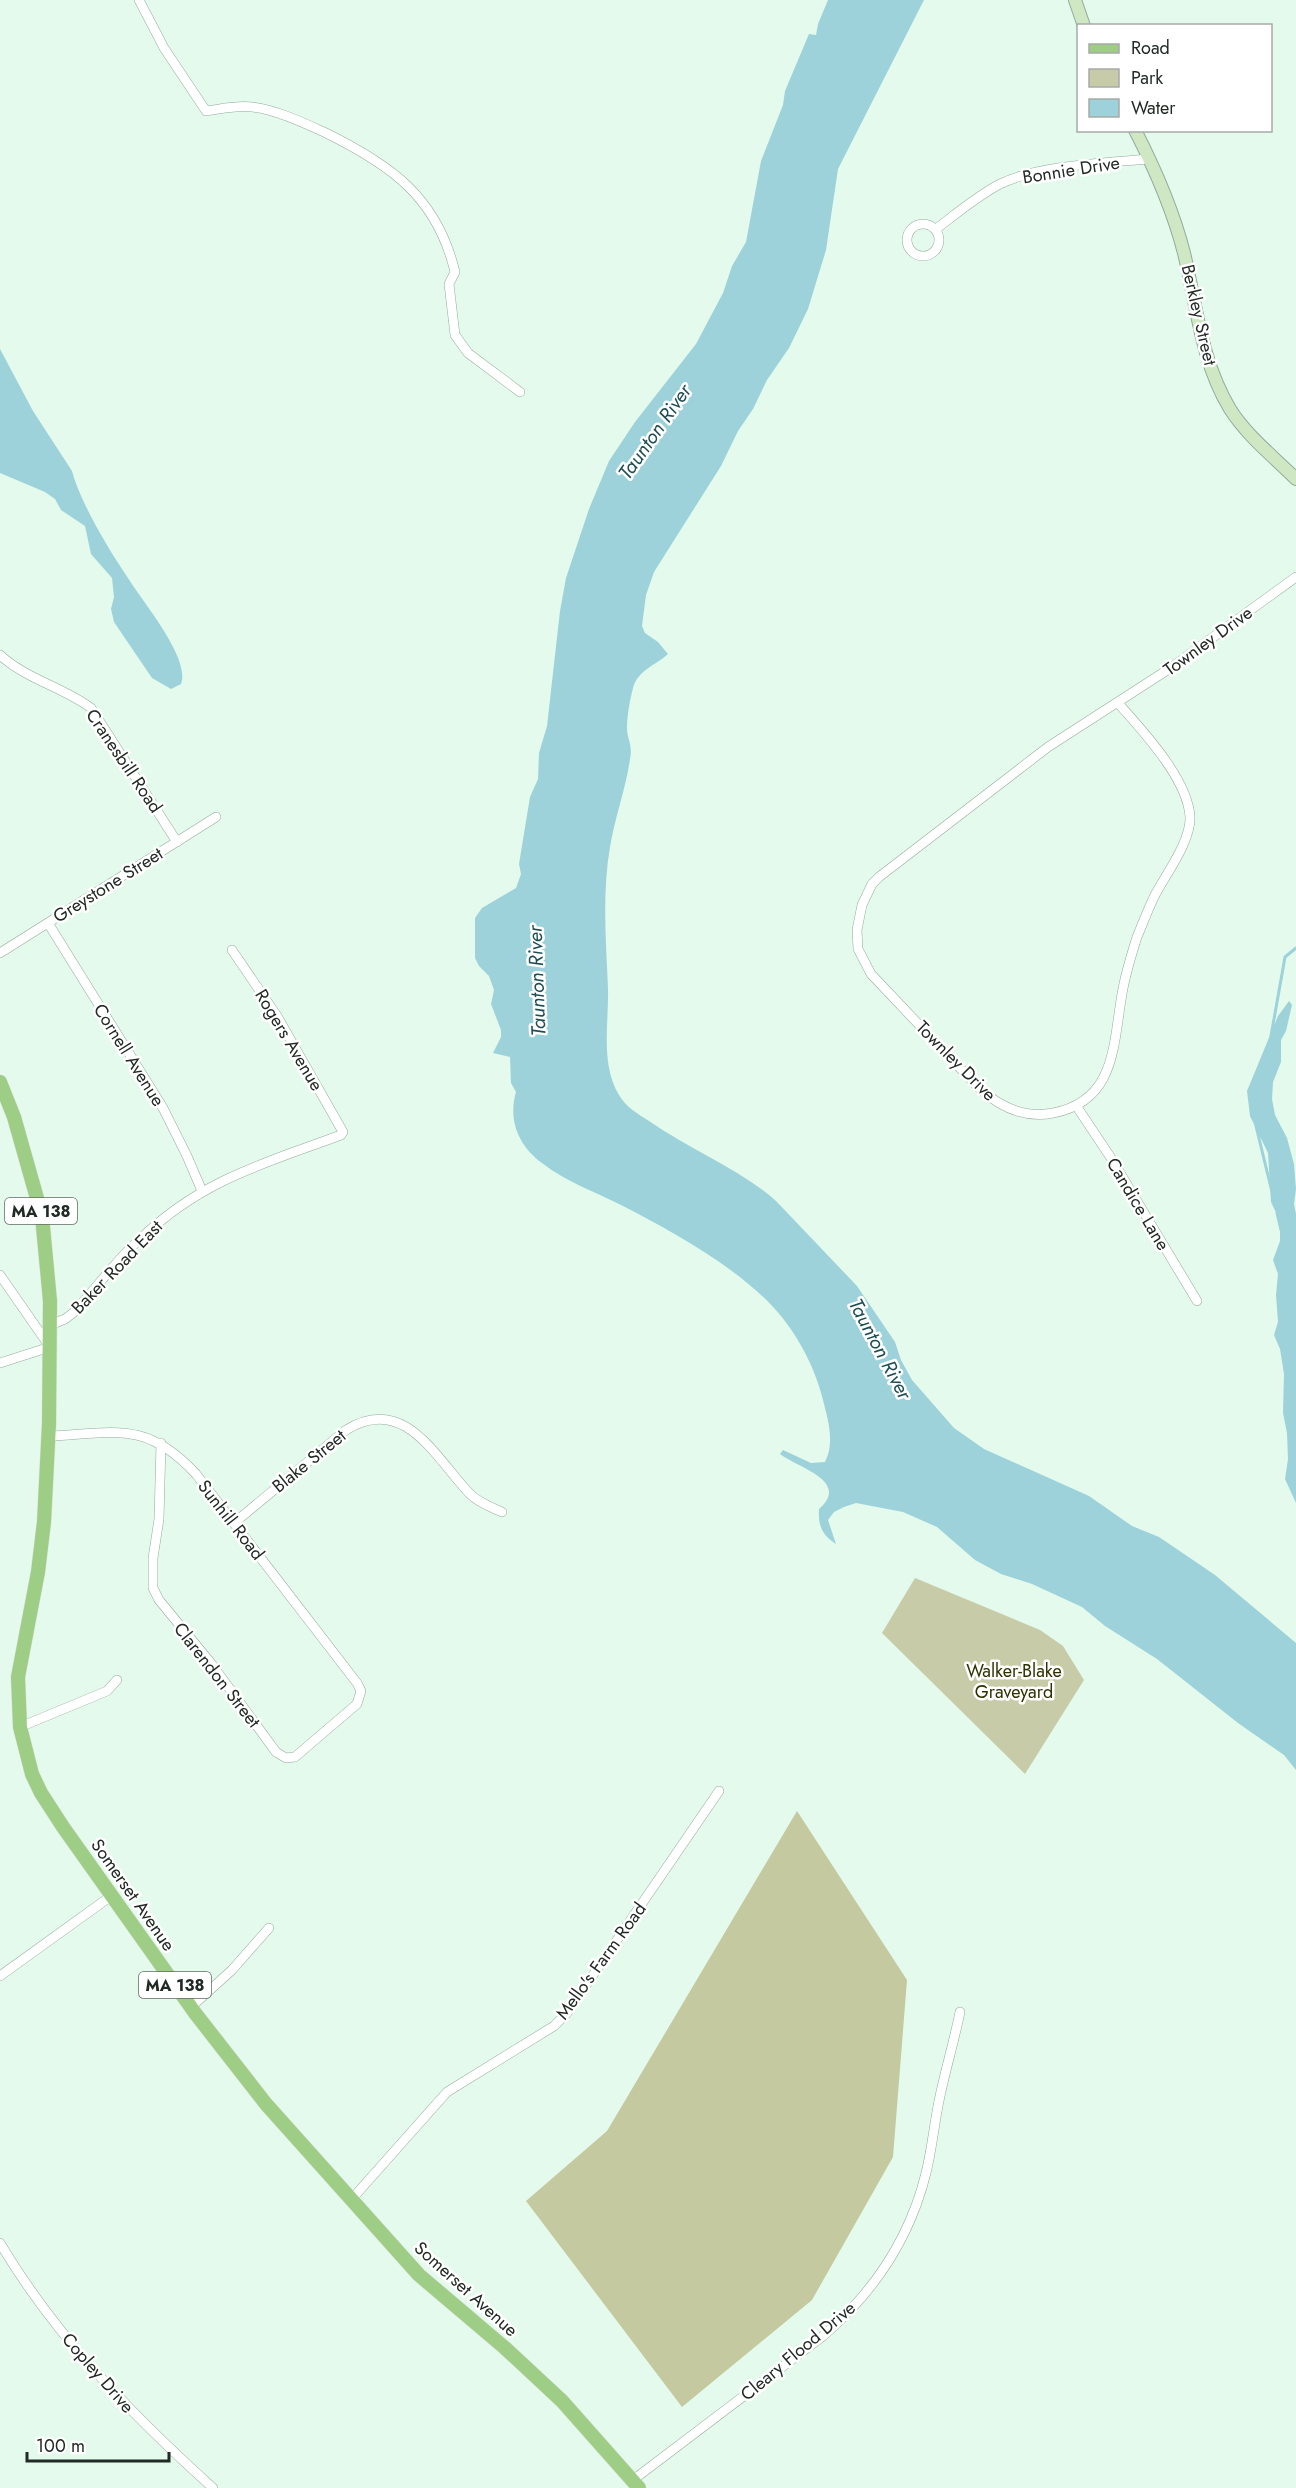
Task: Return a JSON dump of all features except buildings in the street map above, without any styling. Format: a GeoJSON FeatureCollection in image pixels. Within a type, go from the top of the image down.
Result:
{"type":"FeatureCollection","features":[{"type":"Feature","properties":{"kind":"main road"},"geometry":{"type":"LineString","coordinates":[[1074,0],[1083,24]]}},
{"type":"Feature","properties":{"kind":"main road","name":"Berkley Street"},"geometry":{"type":"LineString","coordinates":[[1136,132],[1180,237],[1198,328],[1215,379],[1240,423],[1296,479]]}},
{"type":"Feature","properties":{"kind":"main road","name":"MA 138"},"geometry":{"type":"LineString","coordinates":[[0,1082],[14,1117],[42,1216],[47,1256],[50,1347]]}},
{"type":"Feature","properties":{"kind":"main road","name":"Somerset Avenue"},"geometry":{"type":"LineString","coordinates":[[50,1347],[49,1436],[40,1558],[18,1677],[20,1727],[27,1760],[41,1793],[191,2007],[266,2104],[419,2275],[522,2363],[562,2401],[636,2484]]}},
{"type":"Feature","properties":{"kind":"street"},"geometry":{"type":"LineString","coordinates":[[139,0],[164,48],[207,111],[252,106],[297,121],[368,156],[395,173],[411,188],[436,221],[452,260],[455,272],[449,284],[455,335],[468,353],[520,392]]}},
{"type":"Feature","properties":{"kind":"street","name":"Bonnie Drive"},"geometry":{"type":"LineString","coordinates":[[936,229],[992,189],[1014,179],[1073,166],[1149,159]]}},
{"type":"Feature","properties":{"kind":"street","name":"Townley Drive"},"geometry":{"type":"LineString","coordinates":[[1077,1107],[1045,1115],[1031,1115],[1008,1108],[990,1097],[871,974],[858,949],[857,930],[862,905],[872,884],[879,877],[1040,752],[1172,667],[1296,577]]}},
{"type":"Feature","properties":{"kind":"street","name":"Cranesbill Road"},"geometry":{"type":"LineString","coordinates":[[0,655],[15,667],[78,698],[92,708],[177,842]]}},
{"type":"Feature","properties":{"kind":"street"},"geometry":{"type":"LineString","coordinates":[[1077,1107],[1097,1088],[1109,1067],[1123,986],[1133,949],[1154,897],[1188,832],[1190,820],[1188,804],[1176,778],[1147,736],[1118,703]]}},
{"type":"Feature","properties":{"kind":"street","name":"Greystone Street"},"geometry":{"type":"LineString","coordinates":[[0,953],[216,817]]}},
{"type":"Feature","properties":{"kind":"street","name":"Cornell Avenue"},"geometry":{"type":"LineString","coordinates":[[48,923],[163,1108],[183,1146],[202,1191]]}},
{"type":"Feature","properties":{"kind":"street","name":"Rogers Avenue"},"geometry":{"type":"LineString","coordinates":[[232,950],[277,1016],[343,1131]]}},
{"type":"Feature","properties":{"kind":"street","name":"Candice Lane"},"geometry":{"type":"LineString","coordinates":[[1077,1107],[1111,1158],[1197,1301]]}},
{"type":"Feature","properties":{"kind":"street","name":"Baker Road East"},"geometry":{"type":"LineString","coordinates":[[50,1325],[73,1313],[139,1239],[179,1206],[230,1176],[341,1135],[343,1131]]}},
{"type":"Feature","properties":{"kind":"street"},"geometry":{"type":"LineString","coordinates":[[0,1275],[50,1347],[0,1363]]}},
{"type":"Feature","properties":{"kind":"street","name":"Blake Street"},"geometry":{"type":"LineString","coordinates":[[234,1523],[346,1430],[355,1424],[375,1420],[396,1422],[414,1431],[431,1447],[471,1494],[502,1512]]}},
{"type":"Feature","properties":{"kind":"street","name":"Sunhill Road"},"geometry":{"type":"LineString","coordinates":[[49,1436],[129,1433],[161,1443],[195,1474],[357,1683],[361,1695],[355,1706],[299,1755],[286,1758]]}},
{"type":"Feature","properties":{"kind":"street","name":"Clarendon Street"},"geometry":{"type":"LineString","coordinates":[[161,1443],[159,1519],[153,1558],[153,1588],[159,1600],[221,1676],[276,1752],[286,1758]]}},
{"type":"Feature","properties":{"kind":"street"},"geometry":{"type":"LineString","coordinates":[[20,1727],[107,1691],[117,1680]]}},
{"type":"Feature","properties":{"kind":"street","name":"Mello's Farm Road"},"geometry":{"type":"LineString","coordinates":[[351,2200],[447,2092],[554,2026],[567,2013],[719,1791]]}},
{"type":"Feature","properties":{"kind":"street"},"geometry":{"type":"LineString","coordinates":[[0,1976],[111,1896]]}},
{"type":"Feature","properties":{"kind":"street"},"geometry":{"type":"LineString","coordinates":[[191,2007],[232,1971],[269,1928]]}},
{"type":"Feature","properties":{"kind":"street","name":"Cleary Flood Drive"},"geometry":{"type":"LineString","coordinates":[[636,2484],[823,2336],[848,2314],[873,2286],[904,2233],[917,2202],[926,2172],[960,2012]]}},
{"type":"Feature","properties":{"kind":"street","name":"Copley Drive"},"geometry":{"type":"LineString","coordinates":[[0,2243],[58,2327],[88,2365],[150,2430],[213,2488]]}},
{"type":"Feature","properties":{"kind":"green space","name":"Walker-Blake Graveyard"},"geometry":{"type":"Polygon","coordinates":[[[915,1578],[1040,1630],[1063,1646],[1084,1680],[1025,1774],[882,1633],[915,1578]]]}},
{"type":"Feature","properties":{"kind":"green space"},"geometry":{"type":"Polygon","coordinates":[[[797,1811],[907,1980],[893,2157],[812,2300],[682,2407],[526,2201],[607,2131],[797,1811]]]}},
{"type":"Feature","properties":{"kind":"water","name":"Taunton River"},"geometry":{"type":"Polygon","coordinates":[[[828,0],[924,0],[838,169],[826,250],[808,309],[789,348],[767,380],[721,466],[654,572],[646,595],[642,626],[645,633],[658,642],[668,654],[648,668],[635,682],[628,713],[627,728],[631,754],[612,836],[606,882],[609,1070],[619,1095],[632,1110],[762,1189],[776,1201],[857,1286],[895,1342],[901,1360],[912,1380],[954,1428],[984,1449],[1089,1496],[1132,1526],[1159,1537],[1215,1575],[1296,1643],[1296,1770],[1284,1755],[1238,1723],[1157,1659],[1105,1626],[1082,1607],[1032,1584],[1001,1574],[975,1560],[937,1527],[903,1512],[856,1503],[834,1512],[828,1520],[836,1544],[827,1537],[820,1525],[819,1515],[819,1509],[827,1499],[829,1491],[825,1483],[818,1476],[780,1454],[783,1450],[811,1463],[825,1462],[830,1447],[828,1423],[820,1388],[798,1339],[759,1293],[723,1264],[661,1226],[561,1176],[534,1156],[521,1140],[514,1122],[516,1092],[511,1083],[510,1057],[493,1053],[501,1037],[501,1030],[491,1004],[494,990],[489,976],[475,958],[475,918],[482,908],[516,888],[521,874],[519,864],[530,797],[538,779],[539,753],[547,726],[566,578],[589,509],[609,461],[635,422],[696,344],[723,293],[732,266],[746,242],[761,161],[783,105],[785,91],[809,34],[816,35],[828,0]]]}},
{"type":"Feature","properties":{"kind":"water"},"geometry":{"type":"Polygon","coordinates":[[[0,349],[33,411],[72,471],[82,498],[104,541],[172,645],[182,673],[181,684],[171,689],[152,678],[114,622],[111,609],[114,597],[112,578],[91,554],[85,526],[61,510],[55,499],[45,492],[0,473],[0,349]]]}},
{"type":"Feature","properties":{"kind":"water"},"geometry":{"type":"Polygon","coordinates":[[[1289,1001],[1292,1005],[1286,1031],[1281,1040],[1281,1062],[1273,1082],[1272,1099],[1275,1115],[1287,1138],[1294,1164],[1296,1189],[1294,1204],[1296,1214],[1296,1503],[1285,1479],[1288,1459],[1287,1433],[1283,1413],[1284,1374],[1280,1349],[1274,1335],[1278,1322],[1276,1295],[1278,1274],[1273,1260],[1280,1241],[1280,1221],[1271,1202],[1268,1153],[1250,1116],[1247,1091],[1278,1016],[1289,1001]]]}},
{"type":"Feature","properties":{"kind":"waterway"},"geometry":{"type":"LineString","coordinates":[[1271,1036],[1285,957],[1296,948]]}},
{"type":"Feature","properties":{"kind":"waterway"},"geometry":{"type":"LineString","coordinates":[[1256,1126],[1272,1192]]}},
{"type":"Feature","properties":{"kind":"waterway"},"geometry":{"type":"LineString","coordinates":[[1277,1213],[1281,1230]]}}]}
